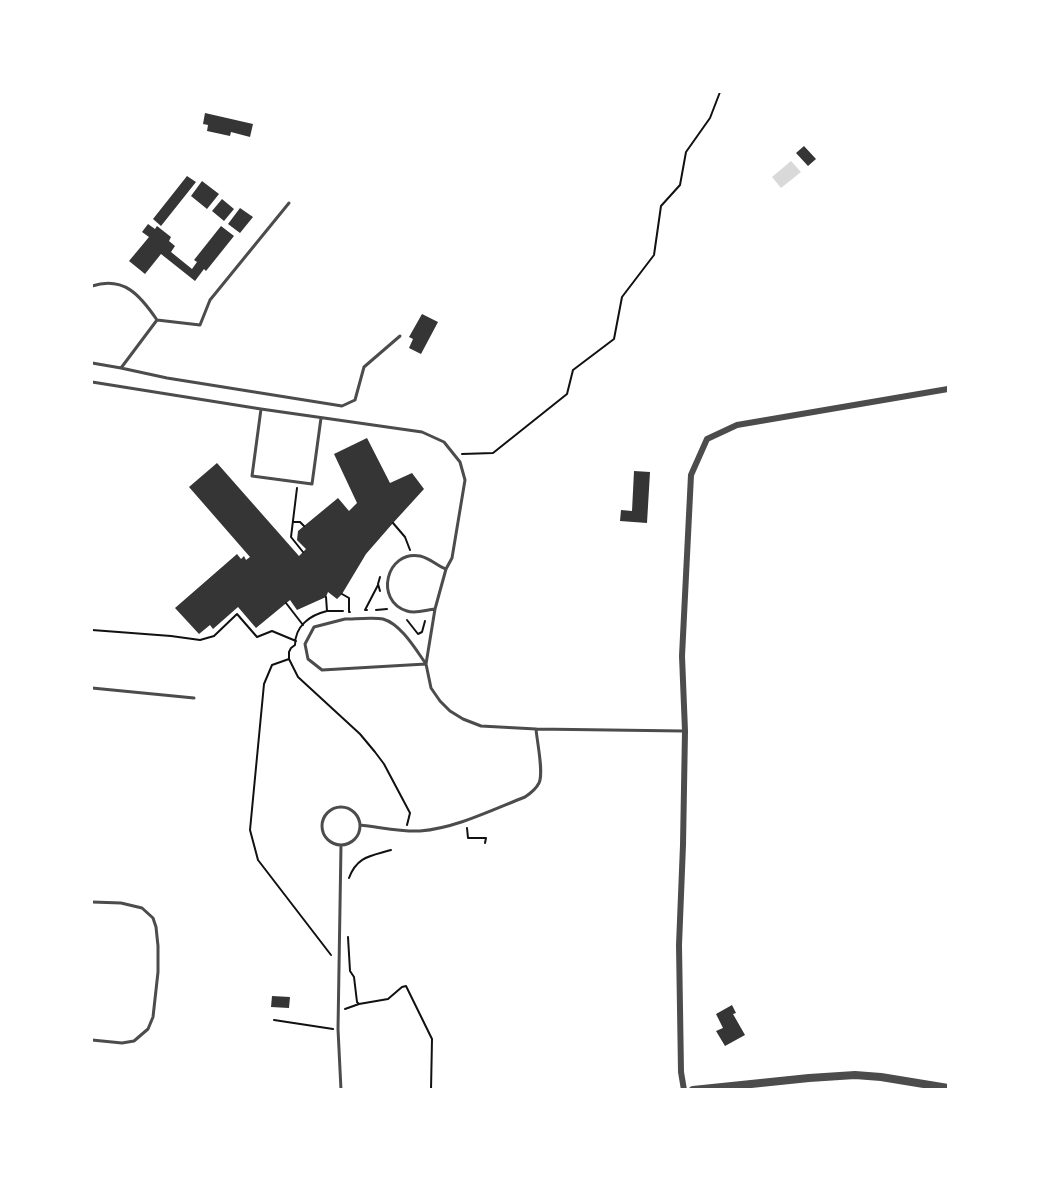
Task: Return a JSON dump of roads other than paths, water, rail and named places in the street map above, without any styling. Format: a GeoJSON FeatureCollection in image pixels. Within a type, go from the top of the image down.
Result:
{"type":"FeatureCollection","features":[{"type":"Feature","properties":{"kind":"street"},"geometry":{"type":"LineString","coordinates":[[684,1089],[681,1072],[679,945],[685,731],[682,656],[692,475],[707,439],[737,425],[948,389]]}},
{"type":"Feature","properties":{"kind":"street"},"geometry":{"type":"LineString","coordinates":[[693,1089],[855,1075],[948,1088]]}},
{"type":"Feature","properties":{"kind":"lane"},"geometry":{"type":"LineString","coordinates":[[92,286],[111,283],[122,286],[133,291],[143,300],[157,320],[200,326],[210,300],[289,203]]}},
{"type":"Feature","properties":{"kind":"lane"},"geometry":{"type":"LineString","coordinates":[[121,368],[157,320]]}},
{"type":"Feature","properties":{"kind":"lane"},"geometry":{"type":"LineString","coordinates":[[92,363],[167,378],[342,406],[356,400],[364,367],[400,336]]}},
{"type":"Feature","properties":{"kind":"lane"},"geometry":{"type":"LineString","coordinates":[[92,382],[422,432],[444,442],[460,462],[465,480],[452,558],[446,569],[435,609],[426,664],[431,688],[440,702],[463,719],[481,726],[685,731]]}},
{"type":"Feature","properties":{"kind":"lane"},"geometry":{"type":"LineString","coordinates":[[261,409],[252,476],[312,484],[321,418]]}},
{"type":"Feature","properties":{"kind":"lane"},"geometry":{"type":"LineString","coordinates":[[435,609],[409,612],[400,608],[388,593],[386,584],[388,574],[400,560],[410,556],[429,559],[446,569]]}},
{"type":"Feature","properties":{"kind":"lane"},"geometry":{"type":"LineString","coordinates":[[345,619],[383,619],[394,625],[407,638],[426,664],[322,670],[308,659],[304,644],[314,627],[345,619]]}},
{"type":"Feature","properties":{"kind":"lane"},"geometry":{"type":"LineString","coordinates":[[92,688],[194,698]]}},
{"type":"Feature","properties":{"kind":"lane"},"geometry":{"type":"LineString","coordinates":[[360,825],[420,831],[450,825],[525,797],[539,784],[542,776],[536,729]]}},
{"type":"Feature","properties":{"kind":"lane"},"geometry":{"type":"LineString","coordinates":[[339,807],[349,808],[357,815],[360,825],[357,837],[341,845],[327,839],[322,829],[323,819],[329,810],[339,807]]}},
{"type":"Feature","properties":{"kind":"lane"},"geometry":{"type":"LineString","coordinates":[[340,1089],[338,1029],[341,845]]}},
{"type":"Feature","properties":{"kind":"lane"},"geometry":{"type":"LineString","coordinates":[[92,902],[121,903],[142,908],[153,918],[158,946],[158,972],[153,1017],[148,1029],[134,1041],[122,1043],[92,1040]]}}]}
